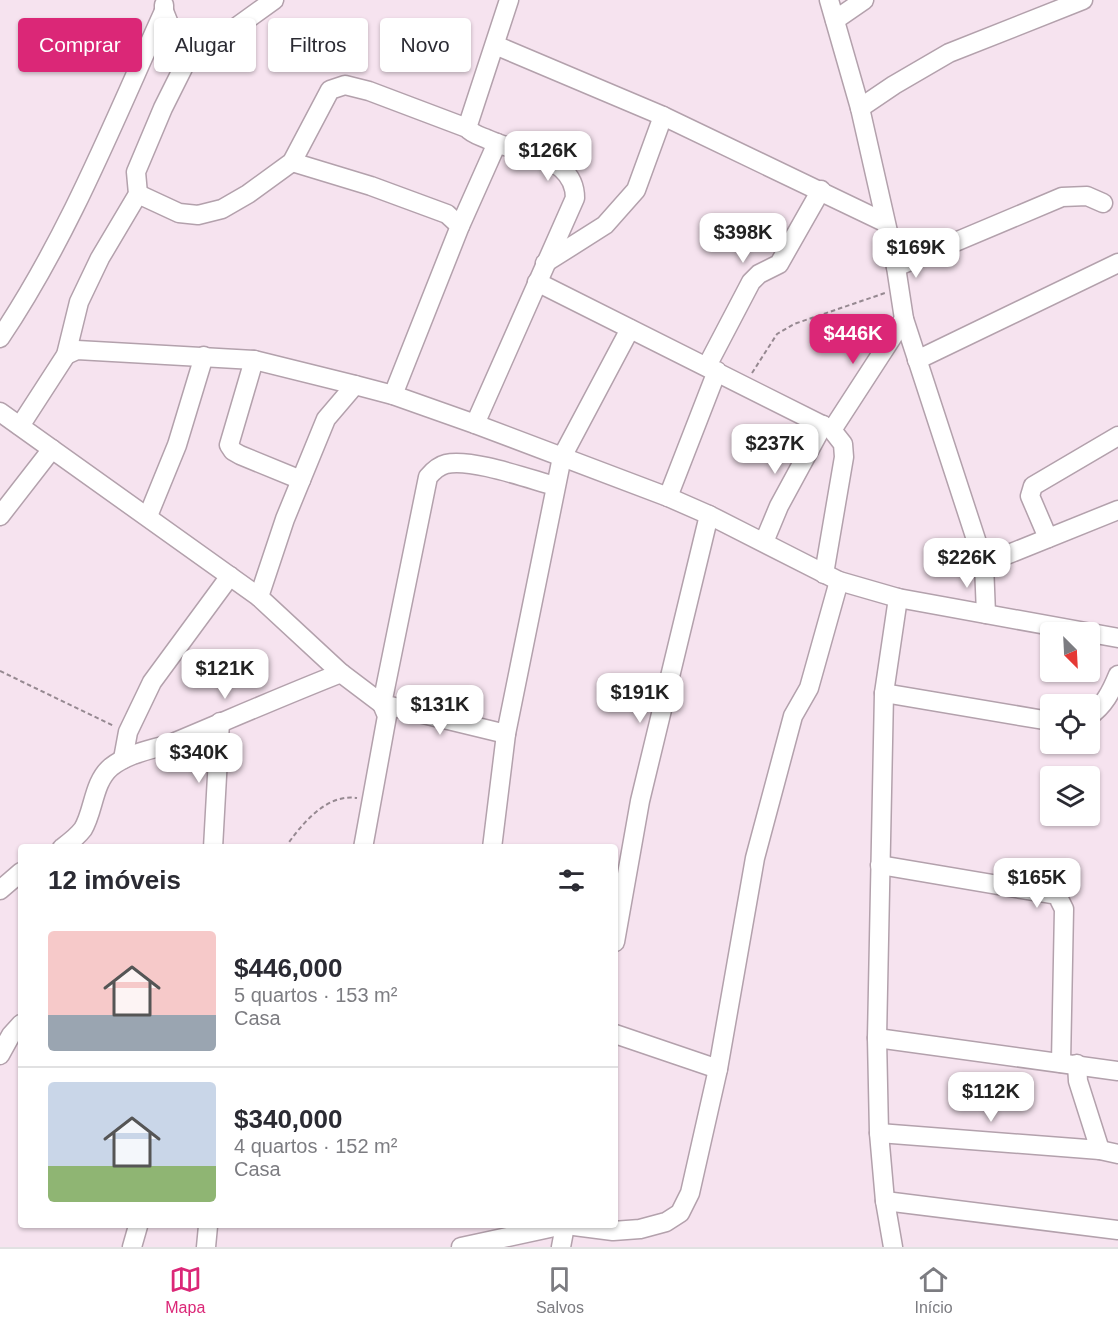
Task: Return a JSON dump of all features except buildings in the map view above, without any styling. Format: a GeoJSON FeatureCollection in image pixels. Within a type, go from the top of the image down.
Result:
{"type":"FeatureCollection","features":[{"type":"Feature","properties":{"kind":"street"},"geometry":{"type":"LineString","coordinates":[[249,18],[274,0]]}},
{"type":"Feature","properties":{"kind":"street"},"geometry":{"type":"LineString","coordinates":[[467,128],[509,0]]}},
{"type":"Feature","properties":{"kind":"street"},"geometry":{"type":"LineString","coordinates":[[829,0],[860,108],[896,267],[904,319],[984,564],[986,614]]}},
{"type":"Feature","properties":{"kind":"street"},"geometry":{"type":"LineString","coordinates":[[835,20],[864,0]]}},
{"type":"Feature","properties":{"kind":"street"},"geometry":{"type":"LineString","coordinates":[[860,108],[949,53],[1083,0]]}},
{"type":"Feature","properties":{"kind":"street"},"geometry":{"type":"LineString","coordinates":[[0,338],[21,307],[80,196],[164,5]]}},
{"type":"Feature","properties":{"kind":"street"},"geometry":{"type":"LineString","coordinates":[[495,45],[663,116],[884,222]]}},
{"type":"Feature","properties":{"kind":"street"},"geometry":{"type":"LineString","coordinates":[[20,426],[66,355],[79,302],[100,258],[138,194],[136,172],[180,72]]}},
{"type":"Feature","properties":{"kind":"street"},"geometry":{"type":"LineString","coordinates":[[138,194],[179,213],[198,215],[222,209],[292,162],[330,90],[345,85],[369,91],[467,128],[497,143],[561,167],[570,177],[575,189],[575,198],[475,424]]}},
{"type":"Feature","properties":{"kind":"street"},"geometry":{"type":"LineString","coordinates":[[545,263],[605,225],[636,190],[663,116]]}},
{"type":"Feature","properties":{"kind":"street"},"geometry":{"type":"LineString","coordinates":[[393,395],[460,226],[497,143]]}},
{"type":"Feature","properties":{"kind":"street"},"geometry":{"type":"LineString","coordinates":[[292,162],[371,186],[447,214],[460,226]]}},
{"type":"Feature","properties":{"kind":"street"},"geometry":{"type":"LineString","coordinates":[[668,497],[712,368],[751,282],[759,274],[779,264],[821,190]]}},
{"type":"Feature","properties":{"kind":"street"},"geometry":{"type":"LineString","coordinates":[[896,267],[1062,197],[1087,196],[1103,203]]}},
{"type":"Feature","properties":{"kind":"street"},"geometry":{"type":"LineString","coordinates":[[918,360],[1118,263]]}},
{"type":"Feature","properties":{"kind":"street"},"geometry":{"type":"LineString","coordinates":[[537,282],[828,428],[843,444],[844,458],[831,578],[809,688],[793,716],[755,858],[718,1069],[690,1193],[680,1213],[666,1222],[640,1229],[613,1231],[590,1228]]}},
{"type":"Feature","properties":{"kind":"street"},"geometry":{"type":"LineString","coordinates":[[764,542],[779,506],[828,428],[904,319]]}},
{"type":"Feature","properties":{"kind":"street"},"geometry":{"type":"LineString","coordinates":[[492,844],[506,734],[562,457],[630,329]]}},
{"type":"Feature","properties":{"kind":"street"},"geometry":{"type":"LineString","coordinates":[[66,355],[77,350],[255,360],[393,395],[709,514],[831,578],[898,598],[1118,638]]}},
{"type":"Feature","properties":{"kind":"street"},"geometry":{"type":"LineString","coordinates":[[148,516],[177,446],[204,356]]}},
{"type":"Feature","properties":{"kind":"street"},"geometry":{"type":"LineString","coordinates":[[255,360],[229,445],[240,455],[300,480]]}},
{"type":"Feature","properties":{"kind":"street"},"geometry":{"type":"LineString","coordinates":[[259,597],[300,480],[326,419],[355,385]]}},
{"type":"Feature","properties":{"kind":"street"},"geometry":{"type":"LineString","coordinates":[[0,412],[259,597],[341,673],[382,704],[506,734]]}},
{"type":"Feature","properties":{"kind":"street"},"geometry":{"type":"LineString","coordinates":[[1047,538],[1030,496],[1033,486],[1118,436]]}},
{"type":"Feature","properties":{"kind":"street"},"geometry":{"type":"LineString","coordinates":[[0,516],[52,449]]}},
{"type":"Feature","properties":{"kind":"street"},"geometry":{"type":"LineString","coordinates":[[364,844],[387,717],[382,704],[428,477],[436,468],[446,464],[465,462],[555,486]]}},
{"type":"Feature","properties":{"kind":"street"},"geometry":{"type":"LineString","coordinates":[[984,564],[1118,510]]}},
{"type":"Feature","properties":{"kind":"street"},"geometry":{"type":"LineString","coordinates":[[619,901],[640,801],[709,514]]}},
{"type":"Feature","properties":{"kind":"street"},"geometry":{"type":"LineString","coordinates":[[123,759],[128,732],[152,682],[230,576]]}},
{"type":"Feature","properties":{"kind":"street"},"geometry":{"type":"LineString","coordinates":[[893,1247],[885,1201],[879,1133],[877,1038],[884,693],[898,598]]}},
{"type":"Feature","properties":{"kind":"street"},"geometry":{"type":"LineString","coordinates":[[68,844],[84,828],[95,794],[109,769],[123,759],[173,743],[341,673]]}},
{"type":"Feature","properties":{"kind":"street"},"geometry":{"type":"LineString","coordinates":[[1100,709],[1118,675]]}},
{"type":"Feature","properties":{"kind":"street"},"geometry":{"type":"LineString","coordinates":[[884,693],[1040,719]]}},
{"type":"Feature","properties":{"kind":"street"},"geometry":{"type":"LineString","coordinates":[[213,844],[220,722]]}},
{"type":"Feature","properties":{"kind":"street"},"geometry":{"type":"LineString","coordinates":[[880,866],[1057,895],[1064,909],[1069,1064],[1078,1082],[1100,1150]]}},
{"type":"Feature","properties":{"kind":"street"},"geometry":{"type":"LineString","coordinates":[[0,890],[18,875]]}},
{"type":"Feature","properties":{"kind":"street"},"geometry":{"type":"LineString","coordinates":[[0,1056],[11,1035],[18,1027]]}},
{"type":"Feature","properties":{"kind":"street"},"geometry":{"type":"LineString","coordinates":[[618,1035],[718,1069]]}},
{"type":"Feature","properties":{"kind":"street"},"geometry":{"type":"LineString","coordinates":[[877,1038],[1118,1071]]}},
{"type":"Feature","properties":{"kind":"street"},"geometry":{"type":"LineString","coordinates":[[879,1133],[1100,1150],[1118,1154]]}},
{"type":"Feature","properties":{"kind":"street"},"geometry":{"type":"LineString","coordinates":[[885,1201],[1118,1230]]}},
{"type":"Feature","properties":{"kind":"street"},"geometry":{"type":"LineString","coordinates":[[132,1247],[137,1228]]}},
{"type":"Feature","properties":{"kind":"street"},"geometry":{"type":"LineString","coordinates":[[206,1247],[208,1228]]}},
{"type":"Feature","properties":{"kind":"street"},"geometry":{"type":"LineString","coordinates":[[461,1247],[551,1228]]}},
{"type":"Feature","properties":{"kind":"street"},"geometry":{"type":"LineString","coordinates":[[561,1247],[566,1228]]}},
{"type":"Feature","properties":{"kind":"path"},"geometry":{"type":"LineString","coordinates":[[745,386],[777,334],[794,324],[899,288]]}},
{"type":"Feature","properties":{"kind":"path"},"geometry":{"type":"LineString","coordinates":[[0,671],[128,732]]}},
{"type":"Feature","properties":{"kind":"path"},"geometry":{"type":"LineString","coordinates":[[288,844],[300,826],[326,805],[353,797],[371,801]]}}]}
